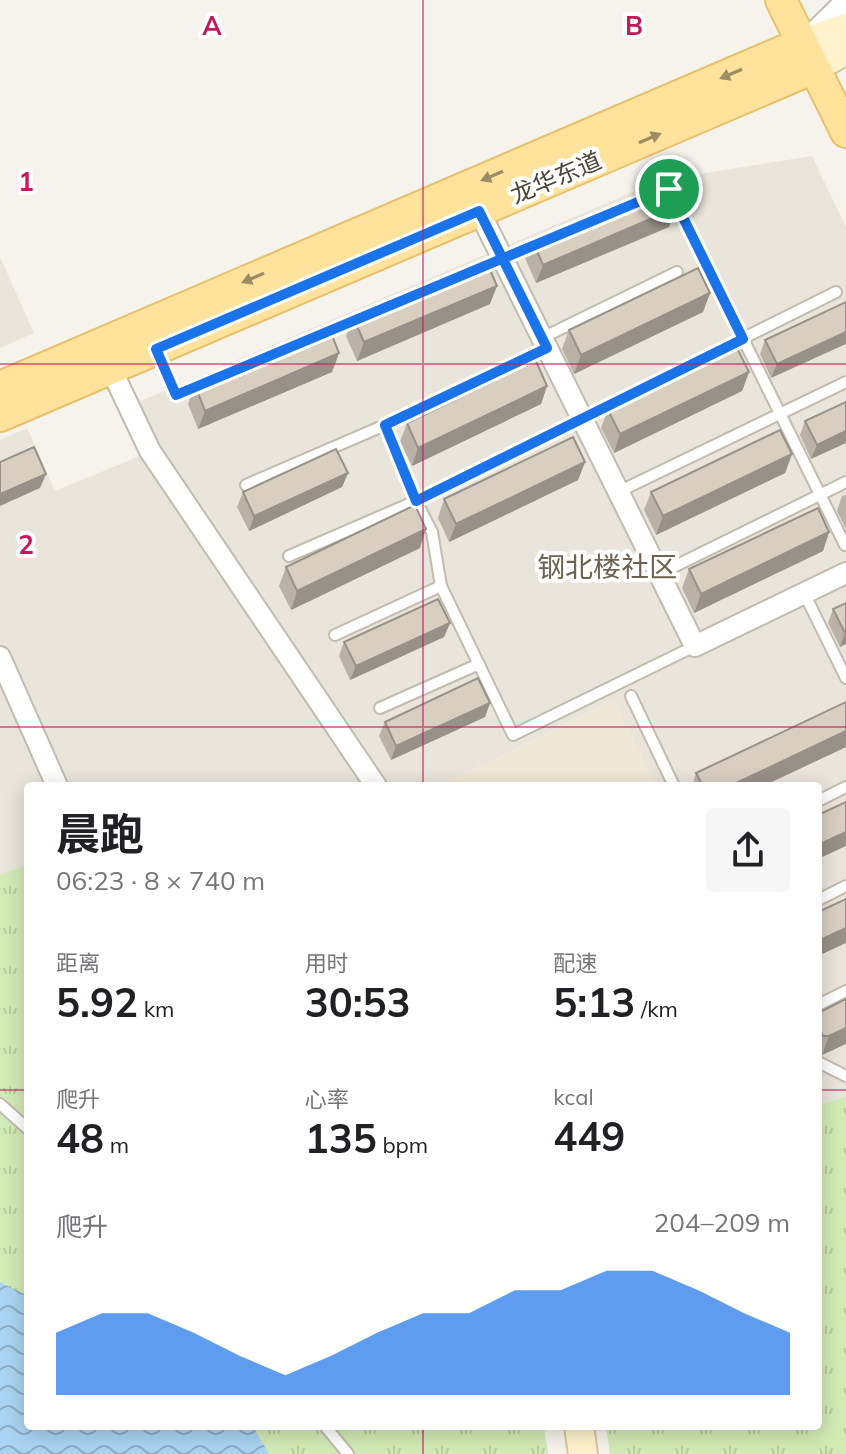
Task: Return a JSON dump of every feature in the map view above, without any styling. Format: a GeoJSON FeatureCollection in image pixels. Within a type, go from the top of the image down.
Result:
{"type":"FeatureCollection","features":[{"type":"Feature","properties":{"kind":"main road"},"geometry":{"type":"LineString","coordinates":[[781,0],[846,132]]}},
{"type":"Feature","properties":{"kind":"main road","name":"龙华东道"},"geometry":{"type":"LineString","coordinates":[[0,416],[479,211],[808,55],[846,28]]}},
{"type":"Feature","properties":{"kind":"main road","name":"龙华东道"},"geometry":{"type":"LineString","coordinates":[[0,387],[808,55],[846,50]]}},
{"type":"Feature","properties":{"kind":"main road"},"geometry":{"type":"LineString","coordinates":[[580,1430],[583,1454]]}},
{"type":"Feature","properties":{"kind":"street"},"geometry":{"type":"LineString","coordinates":[[808,55],[846,1]]}},
{"type":"Feature","properties":{"kind":"street"},"geometry":{"type":"LineString","coordinates":[[808,55],[846,58]]}},
{"type":"Feature","properties":{"kind":"street"},"geometry":{"type":"LineString","coordinates":[[479,211],[695,646],[846,573]]}},
{"type":"Feature","properties":{"kind":"street"},"geometry":{"type":"LineString","coordinates":[[111,369],[150,451],[373,782]]}},
{"type":"Feature","properties":{"kind":"street"},"geometry":{"type":"LineString","coordinates":[[0,657],[55,782]]}},
{"type":"Feature","properties":{"kind":"lane"},"geometry":{"type":"LineString","coordinates":[[641,200],[669,189],[845,545]]}},
{"type":"Feature","properties":{"kind":"lane"},"geometry":{"type":"LineString","coordinates":[[460,277],[544,242]]}},
{"type":"Feature","properties":{"kind":"lane"},"geometry":{"type":"LineString","coordinates":[[246,485],[385,425],[677,272]]}},
{"type":"Feature","properties":{"kind":"lane"},"geometry":{"type":"LineString","coordinates":[[289,556],[416,501],[836,292]]}},
{"type":"Feature","properties":{"kind":"lane"},"geometry":{"type":"LineString","coordinates":[[304,342],[375,312]]}},
{"type":"Feature","properties":{"kind":"lane"},"geometry":{"type":"LineString","coordinates":[[156,349],[176,395],[219,377]]}},
{"type":"Feature","properties":{"kind":"lane"},"geometry":{"type":"LineString","coordinates":[[618,492],[846,382]]}},
{"type":"Feature","properties":{"kind":"lane"},"geometry":{"type":"LineString","coordinates":[[385,425],[432,532],[441,586],[513,735],[695,646]]}},
{"type":"Feature","properties":{"kind":"lane"},"geometry":{"type":"LineString","coordinates":[[659,574],[846,482]]}},
{"type":"Feature","properties":{"kind":"lane"},"geometry":{"type":"LineString","coordinates":[[335,635],[441,586]]}},
{"type":"Feature","properties":{"kind":"lane"},"geometry":{"type":"LineString","coordinates":[[804,593],[846,678]]}},
{"type":"Feature","properties":{"kind":"lane"},"geometry":{"type":"LineString","coordinates":[[380,708],[479,664]]}},
{"type":"Feature","properties":{"kind":"lane"},"geometry":{"type":"LineString","coordinates":[[631,696],[672,782]]}},
{"type":"Feature","properties":{"kind":"lane"},"geometry":{"type":"LineString","coordinates":[[822,799],[846,787]]}},
{"type":"Feature","properties":{"kind":"lane"},"geometry":{"type":"LineString","coordinates":[[822,898],[846,886]]}},
{"type":"Feature","properties":{"kind":"lane"},"geometry":{"type":"LineString","coordinates":[[822,1003],[846,991]]}},
{"type":"Feature","properties":{"kind":"lane"},"geometry":{"type":"LineString","coordinates":[[822,1064],[846,1076]]}},
{"type":"Feature","properties":{"kind":"lane"},"geometry":{"type":"LineString","coordinates":[[0,1104],[24,1125]]}},
{"type":"Feature","properties":{"kind":"lane"},"geometry":{"type":"LineString","coordinates":[[328,1430],[348,1454]]}},
{"type":"Feature","properties":{"kind":"shaded area"},"geometry":{"type":"Polygon","coordinates":[[[812,156],[846,227],[846,1096],[822,1103],[822,782],[655,782],[613,700],[448,782],[24,782],[24,866],[0,875],[0,440],[27,428],[55,491],[159,448],[138,402],[661,180],[812,156]]]}},
{"type":"Feature","properties":{"kind":"shaded area"},"geometry":{"type":"Polygon","coordinates":[[[0,257],[34,333],[0,348],[0,257]]]}},
{"type":"Feature","properties":{"kind":"shaded area"},"geometry":{"type":"Polygon","coordinates":[[[614,700],[655,782],[448,782],[614,700]]]}},
{"type":"Feature","properties":{"kind":"green space"},"geometry":{"type":"Polygon","coordinates":[[[24,866],[24,1430],[545,1430],[548,1454],[0,1454],[0,875],[24,866]]]}},
{"type":"Feature","properties":{"kind":"green space"},"geometry":{"type":"Polygon","coordinates":[[[846,1096],[846,1454],[610,1454],[607,1430],[822,1430],[822,1102],[846,1096]]]}},
{"type":"Feature","properties":{"kind":"water"},"geometry":{"type":"Polygon","coordinates":[[[0,1282],[24,1294],[24,1430],[255,1430],[269,1454],[0,1454],[0,1282]]]}},
{"type":"Feature","properties":{"kind":"building"},"geometry":{"type":"Polygon","coordinates":[[[665,183],[676,208],[543,265],[532,239],[665,183]]]}},
{"type":"Feature","properties":{"kind":"building"},"geometry":{"type":"Polygon","coordinates":[[[486,260],[497,286],[364,342],[353,317],[486,260]]]}},
{"type":"Feature","properties":{"kind":"building"},"geometry":{"type":"Polygon","coordinates":[[[698,268],[710,293],[581,355],[569,330],[698,268]]]}},
{"type":"Feature","properties":{"kind":"building"},"geometry":{"type":"Polygon","coordinates":[[[846,302],[846,332],[777,364],[765,340],[846,302]]]}},
{"type":"Feature","properties":{"kind":"building"},"geometry":{"type":"Polygon","coordinates":[[[329,328],[339,353],[205,411],[195,385],[329,328]]]}},
{"type":"Feature","properties":{"kind":"building"},"geometry":{"type":"Polygon","coordinates":[[[737,348],[749,372],[620,434],[608,410],[737,348]]]}},
{"type":"Feature","properties":{"kind":"building"},"geometry":{"type":"Polygon","coordinates":[[[536,361],[547,386],[418,448],[407,423],[536,361]]]}},
{"type":"Feature","properties":{"kind":"building"},"geometry":{"type":"Polygon","coordinates":[[[846,402],[846,431],[817,445],[805,421],[846,402]]]}},
{"type":"Feature","properties":{"kind":"building"},"geometry":{"type":"Polygon","coordinates":[[[780,430],[792,454],[663,516],[651,492],[780,430]]]}},
{"type":"Feature","properties":{"kind":"building"},"geometry":{"type":"Polygon","coordinates":[[[573,437],[585,462],[456,524],[444,499],[573,437]]]}},
{"type":"Feature","properties":{"kind":"building"},"geometry":{"type":"Polygon","coordinates":[[[34,447],[46,474],[0,494],[0,462],[34,447]]]}},
{"type":"Feature","properties":{"kind":"building"},"geometry":{"type":"Polygon","coordinates":[[[336,449],[348,473],[254,516],[243,492],[336,449]]]}},
{"type":"Feature","properties":{"kind":"building"},"geometry":{"type":"Polygon","coordinates":[[[415,505],[426,529],[297,591],[286,567],[415,505]]]}},
{"type":"Feature","properties":{"kind":"building"},"geometry":{"type":"Polygon","coordinates":[[[818,508],[829,532],[701,594],[689,569],[818,508]]]}},
{"type":"Feature","properties":{"kind":"building"},"geometry":{"type":"Polygon","coordinates":[[[438,599],[450,623],[356,666],[344,642],[438,599]]]}},
{"type":"Feature","properties":{"kind":"building"},"geometry":{"type":"Polygon","coordinates":[[[846,603],[846,632],[845,633],[833,609],[846,603]]]}},
{"type":"Feature","properties":{"kind":"building"},"geometry":{"type":"Polygon","coordinates":[[[478,678],[490,703],[396,746],[385,722],[478,678]]]}},
{"type":"Feature","properties":{"kind":"building"},"geometry":{"type":"Polygon","coordinates":[[[846,702],[846,731],[738,782],[701,782],[696,773],[846,702]]]}},
{"type":"Feature","properties":{"kind":"building"},"geometry":{"type":"Polygon","coordinates":[[[846,802],[846,832],[822,843],[822,813],[846,802]]]}},
{"type":"Feature","properties":{"kind":"building"},"geometry":{"type":"Polygon","coordinates":[[[846,899],[846,928],[822,939],[822,910],[846,899]]]}},
{"type":"Feature","properties":{"kind":"building"},"geometry":{"type":"Polygon","coordinates":[[[846,999],[846,1028],[823,1036],[822,1011],[846,999]]]}},
{"type":"Feature","properties":{"kind":"district","name":"钢北楼社区"},"geometry":{"type":"Point","coordinates":[607,567]}},
{"type":"Feature","properties":{"kind":"route"},"geometry":{"type":"LineString","coordinates":[[669,189],[503,259],[176,395],[156,349],[479,211],[503,259],[547,348],[385,425],[416,501],[743,339],[669,189]]}}]}
